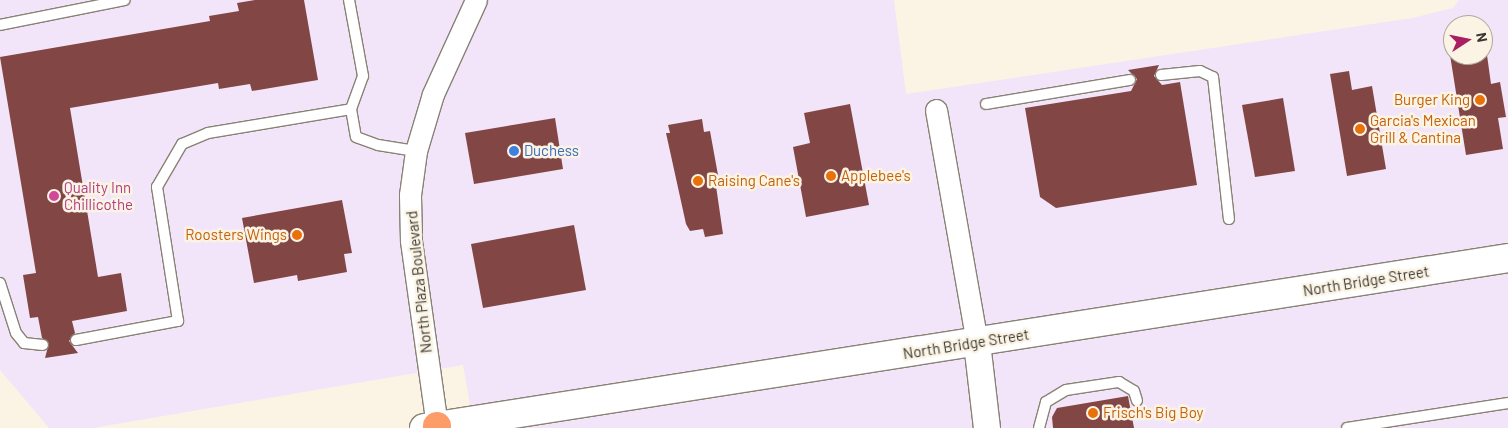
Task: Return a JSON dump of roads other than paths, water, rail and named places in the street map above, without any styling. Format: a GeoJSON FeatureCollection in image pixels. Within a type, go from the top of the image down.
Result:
{"type":"FeatureCollection","features":[{"type":"Feature","properties":{"kind":"main road","name":"North Bridge Street"},"geometry":{"type":"LineString","coordinates":[[433,427],[977,343],[1508,258]]}},
{"type":"Feature","properties":{"kind":"street","name":"North Plaza Boulevard"},"geometry":{"type":"LineString","coordinates":[[433,427],[411,240],[410,195],[416,151],[433,94],[476,0]]}},
{"type":"Feature","properties":{"kind":"street"},"geometry":{"type":"LineString","coordinates":[[936,110],[977,343],[987,428]]}},
{"type":"Feature","properties":{"kind":"lane"},"geometry":{"type":"LineString","coordinates":[[0,25],[126,0]]}},
{"type":"Feature","properties":{"kind":"lane"},"geometry":{"type":"LineString","coordinates":[[349,0],[363,76],[351,109],[356,137],[378,145],[416,151]]}},
{"type":"Feature","properties":{"kind":"lane"},"geometry":{"type":"LineString","coordinates":[[1161,75],[1200,71],[1213,77],[1229,219]]}},
{"type":"Feature","properties":{"kind":"lane"},"geometry":{"type":"LineString","coordinates":[[986,104],[1130,80]]}},
{"type":"Feature","properties":{"kind":"lane"},"geometry":{"type":"LineString","coordinates":[[76,340],[178,321],[157,186],[182,144],[208,133],[351,109]]}},
{"type":"Feature","properties":{"kind":"lane"},"geometry":{"type":"LineString","coordinates":[[0,283],[16,333],[24,343],[43,345]]}},
{"type":"Feature","properties":{"kind":"lane"},"geometry":{"type":"LineString","coordinates":[[1040,428],[1046,402],[1066,390],[1118,382],[1134,391],[1137,401]]}},
{"type":"Feature","properties":{"kind":"lane"},"geometry":{"type":"LineString","coordinates":[[1347,428],[1508,403]]}},
{"type":"Feature","properties":{"kind":"place","name":"Burger King"},"geometry":{"type":"Point","coordinates":[1480,100]}},
{"type":"Feature","properties":{"kind":"place","name":"Garcia's Mexican Grill & Cantina"},"geometry":{"type":"Point","coordinates":[1360,129]}},
{"type":"Feature","properties":{"kind":"place","name":"Duchess"},"geometry":{"type":"Point","coordinates":[514,151]}},
{"type":"Feature","properties":{"kind":"place","name":"Applebee's"},"geometry":{"type":"Point","coordinates":[831,176]}},
{"type":"Feature","properties":{"kind":"place","name":"Raising Cane's"},"geometry":{"type":"Point","coordinates":[698,181]}},
{"type":"Feature","properties":{"kind":"place","name":"Quality Inn Chillicothe"},"geometry":{"type":"Point","coordinates":[54,196]}},
{"type":"Feature","properties":{"kind":"place","name":"Roosters Wings"},"geometry":{"type":"Point","coordinates":[297,235]}},
{"type":"Feature","properties":{"kind":"place","name":"Frisch's Big Boy"},"geometry":{"type":"Point","coordinates":[1093,413]}}]}
